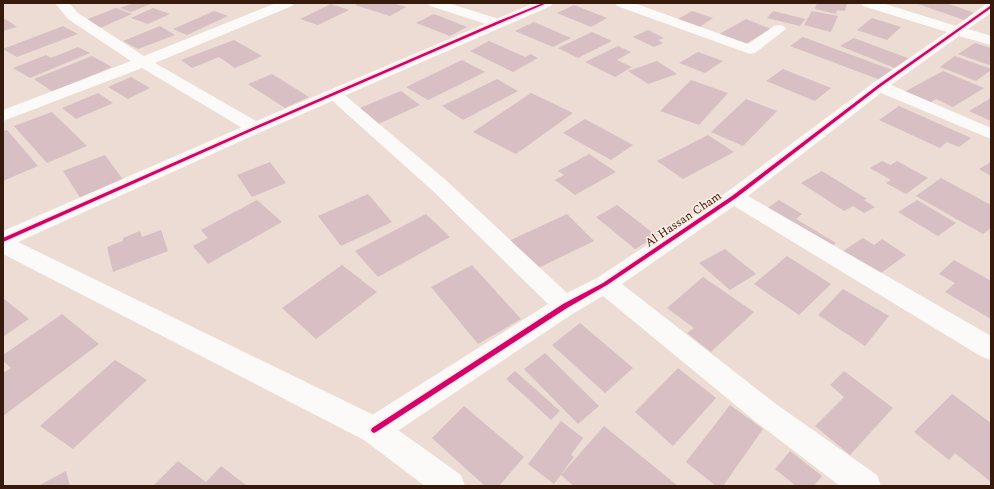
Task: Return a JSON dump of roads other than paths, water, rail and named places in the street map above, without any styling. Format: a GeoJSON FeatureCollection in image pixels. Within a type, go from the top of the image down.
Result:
{"type":"FeatureCollection","features":[{"type":"Feature","properties":{"kind":"street"},"geometry":{"type":"LineString","coordinates":[[62,3],[73,16],[143,62],[255,128]]}},
{"type":"Feature","properties":{"kind":"street"},"geometry":{"type":"LineString","coordinates":[[3,116],[143,62],[287,3]]}},
{"type":"Feature","properties":{"kind":"street"},"geometry":{"type":"LineString","coordinates":[[435,3],[497,23]]}},
{"type":"Feature","properties":{"kind":"street"},"geometry":{"type":"LineString","coordinates":[[3,240],[255,128],[546,3]]}},
{"type":"Feature","properties":{"kind":"street"},"geometry":{"type":"LineString","coordinates":[[622,3],[750,50],[779,29]]}},
{"type":"Feature","properties":{"kind":"street"},"geometry":{"type":"LineString","coordinates":[[868,3],[991,41]]}},
{"type":"Feature","properties":{"kind":"street"},"geometry":{"type":"LineString","coordinates":[[252,5],[269,11]]}},
{"type":"Feature","properties":{"kind":"street","name":"Al Hassan Cham"},"geometry":{"type":"LineString","coordinates":[[374,430],[565,306],[605,284],[734,197],[880,86],[991,7]]}},
{"type":"Feature","properties":{"kind":"street"},"geometry":{"type":"LineString","coordinates":[[880,86],[991,134]]}},
{"type":"Feature","properties":{"kind":"street"},"geometry":{"type":"LineString","coordinates":[[334,94],[441,187],[565,306]]}},
{"type":"Feature","properties":{"kind":"street"},"geometry":{"type":"LineString","coordinates":[[734,197],[991,349]]}},
{"type":"Feature","properties":{"kind":"street"},"geometry":{"type":"LineString","coordinates":[[3,244],[374,430],[450,486]]}},
{"type":"Feature","properties":{"kind":"street"},"geometry":{"type":"LineString","coordinates":[[605,284],[719,376],[866,486]]}}]}
